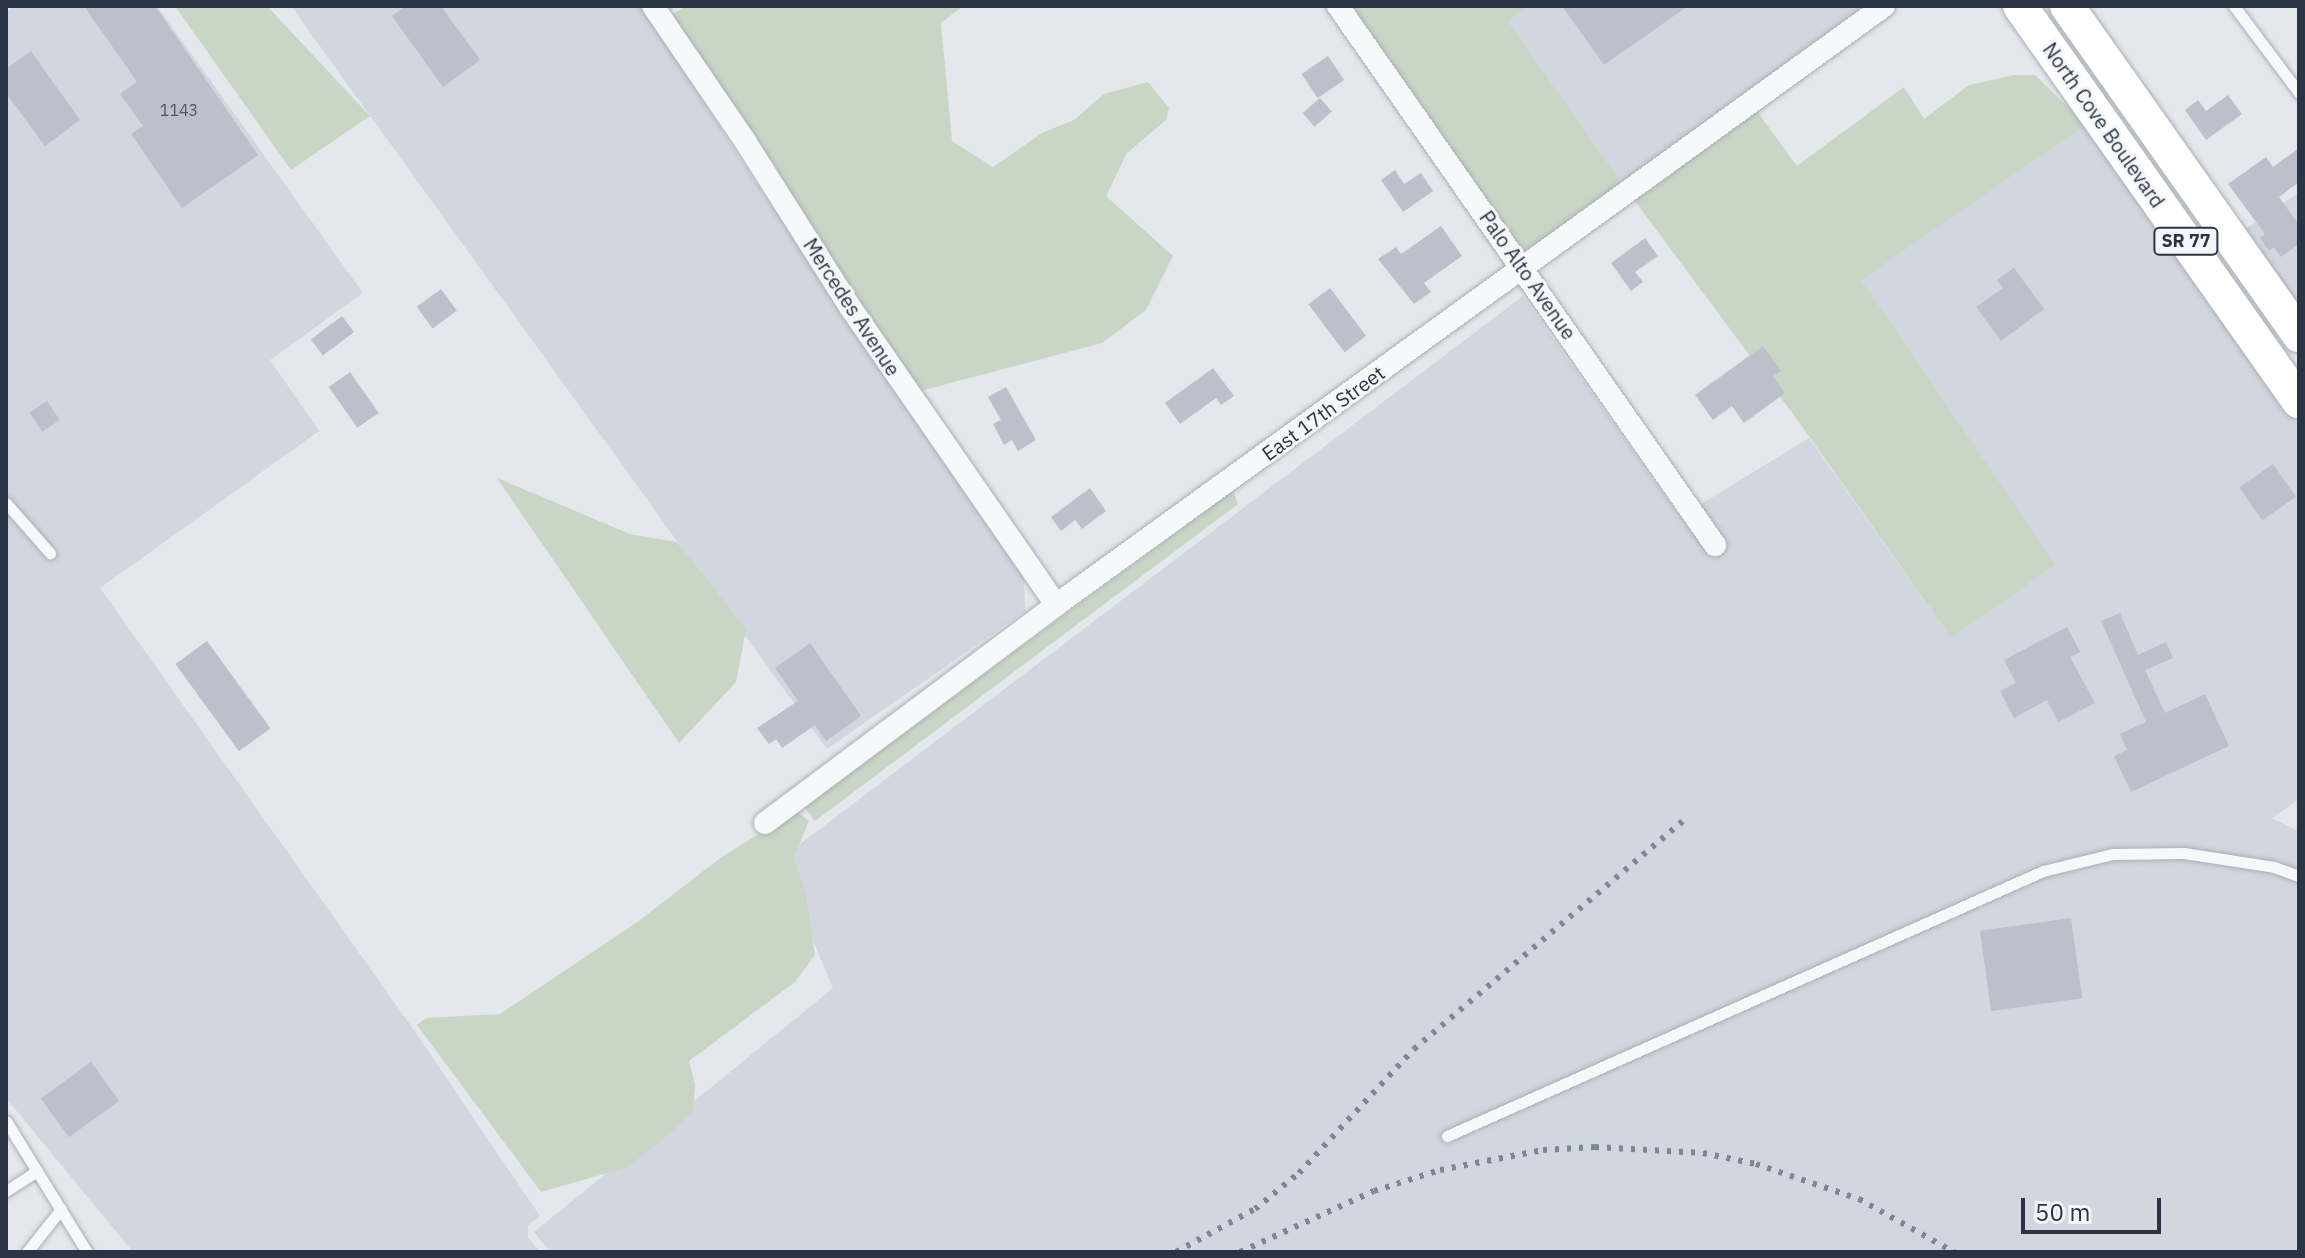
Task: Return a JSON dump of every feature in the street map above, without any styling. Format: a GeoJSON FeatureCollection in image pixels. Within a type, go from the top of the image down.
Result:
{"type":"FeatureCollection","features":[{"type":"Feature","properties":{"kind":"main road","name":"North Cove Boulevard"},"geometry":{"type":"LineString","coordinates":[[2020,6],[2299,401]]}},
{"type":"Feature","properties":{"kind":"main road","name":"North Cove Boulevard"},"geometry":{"type":"LineString","coordinates":[[2067,6],[2299,335]]}},
{"type":"Feature","properties":{"kind":"street","name":"Mercedes Avenue"},"geometry":{"type":"LineString","coordinates":[[653,6],[745,141],[850,307],[1056,605]]}},
{"type":"Feature","properties":{"kind":"street","name":"Palo Alto Avenue"},"geometry":{"type":"LineString","coordinates":[[1338,6],[1715,545]]}},
{"type":"Feature","properties":{"kind":"street","name":"East 17th Street"},"geometry":{"type":"LineString","coordinates":[[765,823],[1056,605],[1884,6]]}},
{"type":"Feature","properties":{"kind":"lane"},"geometry":{"type":"LineString","coordinates":[[2234,6],[2299,93]]}},
{"type":"Feature","properties":{"kind":"lane"},"geometry":{"type":"LineString","coordinates":[[6,503],[50,553]]}},
{"type":"Feature","properties":{"kind":"lane"},"geometry":{"type":"LineString","coordinates":[[1447,1136],[2043,871],[2113,854],[2184,853],[2274,867],[2299,876]]}},
{"type":"Feature","properties":{"kind":"lane"},"geometry":{"type":"LineString","coordinates":[[6,1121],[87,1252]]}},
{"type":"Feature","properties":{"kind":"lane"},"geometry":{"type":"LineString","coordinates":[[6,1191],[37,1171]]}},
{"type":"Feature","properties":{"kind":"lane"},"geometry":{"type":"LineString","coordinates":[[27,1252],[61,1209]]}},
{"type":"Feature","properties":{"kind":"shaded area"},"geometry":{"type":"Polygon","coordinates":[[[14,6],[157,6],[363,293],[270,360],[319,431],[100,588],[411,1026],[540,1216],[528,1225],[528,1237],[540,1252],[133,1252],[6,1098],[6,12],[14,6]]]}},
{"type":"Feature","properties":{"kind":"shaded area"},"geometry":{"type":"Polygon","coordinates":[[[291,6],[641,6],[764,195],[1024,575],[1025,611],[827,749],[291,6]]]}},
{"type":"Feature","properties":{"kind":"shaded area"},"geometry":{"type":"Polygon","coordinates":[[[1528,6],[1864,6],[1622,183],[1508,21],[1528,6]]]}},
{"type":"Feature","properties":{"kind":"shaded area"},"geometry":{"type":"Polygon","coordinates":[[[2086,125],[2299,427],[2299,799],[2272,818],[2299,832],[2299,1252],[550,1252],[534,1232],[833,988],[779,860],[1523,296],[1680,517],[1809,438],[1951,638],[2056,565],[1860,280],[2086,125]]]}},
{"type":"Feature","properties":{"kind":"shaded area"},"geometry":{"type":"Polygon","coordinates":[[[2299,192],[2299,308],[2244,230],[2299,192]]]}},
{"type":"Feature","properties":{"kind":"green space"},"geometry":{"type":"Polygon","coordinates":[[[175,6],[267,6],[370,116],[291,170],[175,6]]]}},
{"type":"Feature","properties":{"kind":"green space"},"geometry":{"type":"Polygon","coordinates":[[[685,6],[963,6],[941,23],[952,141],[993,167],[1042,133],[1074,120],[1104,94],[1148,82],[1169,108],[1166,120],[1127,153],[1106,196],[1173,256],[1146,310],[1102,343],[920,391],[671,16],[685,6]]]}},
{"type":"Feature","properties":{"kind":"green space"},"geometry":{"type":"Polygon","coordinates":[[[1350,6],[1528,6],[1508,21],[1622,183],[1525,254],[1350,6]]]}},
{"type":"Feature","properties":{"kind":"green space"},"geometry":{"type":"Polygon","coordinates":[[[2014,75],[2035,75],[2086,125],[1861,280],[2056,565],[1951,638],[1804,429],[1635,201],[1757,111],[1797,166],[1904,87],[1924,119],[1969,85],[2014,75]]]}},
{"type":"Feature","properties":{"kind":"green space"},"geometry":{"type":"Polygon","coordinates":[[[497,478],[630,534],[677,542],[746,629],[736,682],[679,743],[497,478]]]}},
{"type":"Feature","properties":{"kind":"green space"},"geometry":{"type":"Polygon","coordinates":[[[1233,491],[1238,504],[815,821],[804,807],[1233,491]]]}},
{"type":"Feature","properties":{"kind":"green space"},"geometry":{"type":"Polygon","coordinates":[[[797,811],[809,821],[794,857],[806,895],[815,955],[795,982],[689,1061],[695,1084],[693,1111],[668,1135],[628,1167],[541,1192],[417,1025],[426,1018],[500,1014],[636,923],[723,856],[797,811]]]}},
{"type":"Feature","properties":{"kind":"building"},"geometry":{"type":"Polygon","coordinates":[[[84,6],[155,6],[258,155],[182,208],[131,134],[143,126],[120,94],[137,82],[84,6]]]}},
{"type":"Feature","properties":{"kind":"building"},"geometry":{"type":"Polygon","coordinates":[[[405,6],[441,6],[480,60],[443,87],[392,16],[405,6]]]}},
{"type":"Feature","properties":{"kind":"building"},"geometry":{"type":"Polygon","coordinates":[[[1562,6],[1688,6],[1604,65],[1562,6]]]}},
{"type":"Feature","properties":{"kind":"building"},"geometry":{"type":"Polygon","coordinates":[[[31,51],[80,120],[45,146],[6,93],[6,69],[31,51]]]}},
{"type":"Feature","properties":{"kind":"building"},"geometry":{"type":"Polygon","coordinates":[[[1328,56],[1344,80],[1318,98],[1301,74],[1328,56]]]}},
{"type":"Feature","properties":{"kind":"building"},"geometry":{"type":"Polygon","coordinates":[[[2228,95],[2242,114],[2206,140],[2185,110],[2198,100],[2206,111],[2228,95]]]}},
{"type":"Feature","properties":{"kind":"building"},"geometry":{"type":"Polygon","coordinates":[[[1320,98],[1332,112],[1314,127],[1303,113],[1320,98]]]}},
{"type":"Feature","properties":{"kind":"building"},"geometry":{"type":"Polygon","coordinates":[[[2299,148],[2299,182],[2279,197],[2299,225],[2299,244],[2281,257],[2274,247],[2269,251],[2260,238],[2265,234],[2228,184],[2266,157],[2273,167],[2299,148]]]}},
{"type":"Feature","properties":{"kind":"building"},"geometry":{"type":"Polygon","coordinates":[[[1395,170],[1404,184],[1421,173],[1433,191],[1403,212],[1381,180],[1395,170]]]}},
{"type":"Feature","properties":{"kind":"building"},"geometry":{"type":"Polygon","coordinates":[[[1441,226],[1462,256],[1424,283],[1431,292],[1414,304],[1378,259],[1396,247],[1401,254],[1441,226]]]}},
{"type":"Feature","properties":{"kind":"building"},"geometry":{"type":"Polygon","coordinates":[[[1645,238],[1658,256],[1635,272],[1643,282],[1631,291],[1611,263],[1645,238]]]}},
{"type":"Feature","properties":{"kind":"building"},"geometry":{"type":"Polygon","coordinates":[[[2014,268],[2044,309],[2001,341],[1976,307],[2003,288],[1997,280],[2014,268]]]}},
{"type":"Feature","properties":{"kind":"building"},"geometry":{"type":"Polygon","coordinates":[[[1330,288],[1366,336],[1345,352],[1308,304],[1330,288]]]}},
{"type":"Feature","properties":{"kind":"building"},"geometry":{"type":"Polygon","coordinates":[[[441,289],[457,311],[433,328],[417,307],[441,289]]]}},
{"type":"Feature","properties":{"kind":"building"},"geometry":{"type":"Polygon","coordinates":[[[342,316],[354,332],[323,355],[311,339],[342,316]]]}},
{"type":"Feature","properties":{"kind":"building"},"geometry":{"type":"Polygon","coordinates":[[[1763,346],[1781,371],[1773,376],[1785,393],[1744,423],[1732,406],[1713,420],[1695,395],[1763,346]]]}},
{"type":"Feature","properties":{"kind":"building"},"geometry":{"type":"Polygon","coordinates":[[[1213,368],[1234,396],[1221,405],[1216,398],[1180,424],[1165,403],[1213,368]]]}},
{"type":"Feature","properties":{"kind":"building"},"geometry":{"type":"Polygon","coordinates":[[[350,372],[379,413],[357,428],[329,387],[350,372]]]}},
{"type":"Feature","properties":{"kind":"building"},"geometry":{"type":"Polygon","coordinates":[[[1006,387],[1036,440],[1018,451],[1012,440],[1004,445],[993,424],[1001,420],[988,397],[1006,387]]]}},
{"type":"Feature","properties":{"kind":"building"},"geometry":{"type":"Polygon","coordinates":[[[47,401],[60,420],[42,432],[30,413],[47,401]]]}},
{"type":"Feature","properties":{"kind":"building"},"geometry":{"type":"Polygon","coordinates":[[[2273,464],[2296,497],[2262,520],[2239,488],[2273,464]]]}},
{"type":"Feature","properties":{"kind":"building"},"geometry":{"type":"Polygon","coordinates":[[[1090,488],[1106,511],[1082,529],[1075,520],[1061,531],[1051,517],[1090,488]]]}},
{"type":"Feature","properties":{"kind":"building"},"geometry":{"type":"Polygon","coordinates":[[[2120,613],[2138,655],[2166,642],[2173,658],[2145,670],[2165,713],[2205,694],[2229,746],[2131,792],[2114,756],[2127,750],[2120,734],[2146,722],[2101,621],[2120,613]]]}},
{"type":"Feature","properties":{"kind":"building"},"geometry":{"type":"Polygon","coordinates":[[[2067,627],[2080,652],[2070,657],[2095,703],[2058,722],[2047,700],[2014,718],[2000,691],[2016,683],[2004,660],[2067,627]]]}},
{"type":"Feature","properties":{"kind":"building"},"geometry":{"type":"Polygon","coordinates":[[[207,641],[270,728],[239,751],[175,664],[207,641]]]}},
{"type":"Feature","properties":{"kind":"building"},"geometry":{"type":"Polygon","coordinates":[[[810,643],[861,716],[826,741],[815,725],[782,748],[776,739],[769,744],[757,728],[798,701],[775,668],[810,643]]]}},
{"type":"Feature","properties":{"kind":"building"},"geometry":{"type":"Polygon","coordinates":[[[2071,918],[2082,998],[1991,1011],[1980,931],[2071,918]]]}},
{"type":"Feature","properties":{"kind":"building"},"geometry":{"type":"Polygon","coordinates":[[[91,1062],[119,1101],[69,1137],[41,1098],[91,1062]]]}},
{"type":"Feature","properties":{"kind":"railway"},"geometry":{"type":"LineString","coordinates":[[1176,1252],[1255,1209],[1299,1173],[1414,1049],[1686,818]]}},
{"type":"Feature","properties":{"kind":"railway"},"geometry":{"type":"LineString","coordinates":[[1240,1252],[1374,1191],[1440,1170],[1543,1150],[1595,1147],[1703,1153],[1756,1164],[1859,1199],[1954,1252]]}}]}
